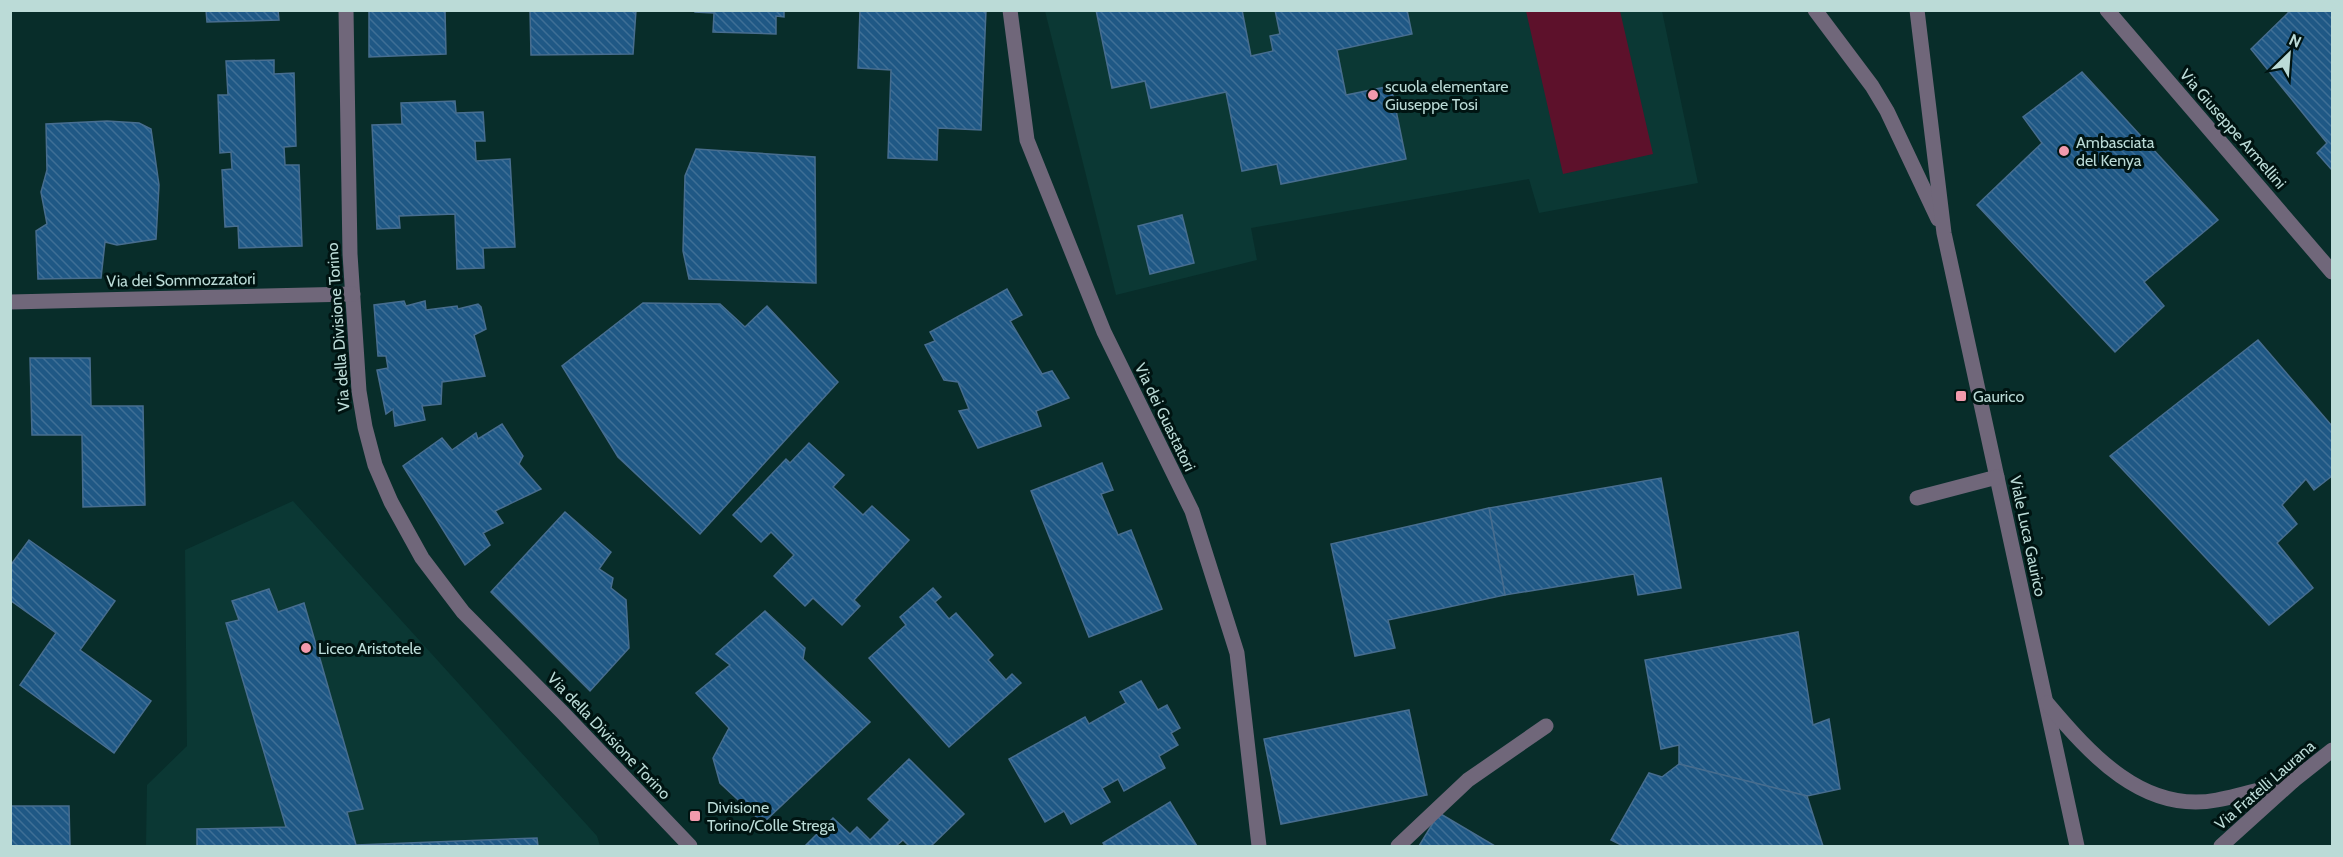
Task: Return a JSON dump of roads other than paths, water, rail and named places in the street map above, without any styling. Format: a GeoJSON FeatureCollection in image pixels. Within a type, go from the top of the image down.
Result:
{"type":"FeatureCollection","features":[{"type":"Feature","properties":{"kind":"street","name":"Via della Divisione Torino"},"geometry":{"type":"LineString","coordinates":[[346,10],[350,254],[359,391],[375,465],[412,542],[463,612],[690,846]]}},
{"type":"Feature","properties":{"kind":"street","name":"Via dei Guastatori"},"geometry":{"type":"LineString","coordinates":[[1010,10],[1027,140],[1104,332],[1192,511],[1237,653],[1259,846]]}},
{"type":"Feature","properties":{"kind":"street","name":"Viale Luca Gaurico"},"geometry":{"type":"LineString","coordinates":[[1815,10],[1872,86],[1887,111],[1944,233]]}},
{"type":"Feature","properties":{"kind":"street","name":"Viale Luca Gaurico"},"geometry":{"type":"LineString","coordinates":[[1917,10],[1944,233],[2077,846]]}},
{"type":"Feature","properties":{"kind":"street","name":"Via Giuseppe Armellini"},"geometry":{"type":"LineString","coordinates":[[2107,10],[2332,272]]}},
{"type":"Feature","properties":{"kind":"street","name":"Via dei Sommozzatori"},"geometry":{"type":"LineString","coordinates":[[10,302],[353,294]]}},
{"type":"Feature","properties":{"kind":"street"},"geometry":{"type":"LineString","coordinates":[[1917,498],[1997,477]]}},
{"type":"Feature","properties":{"kind":"street"},"geometry":{"type":"LineString","coordinates":[[2045,701],[2085,747],[2119,775],[2146,792],[2182,801],[2217,800],[2293,782]]}},
{"type":"Feature","properties":{"kind":"street"},"geometry":{"type":"LineString","coordinates":[[1398,846],[1468,780],[1546,726]]}},
{"type":"Feature","properties":{"kind":"street","name":"Via Fratelli Laurana"},"geometry":{"type":"LineString","coordinates":[[2221,846],[2332,750]]}},
{"type":"Feature","properties":{"kind":"place","name":"scuola elementare Giuseppe Tosi"},"geometry":{"type":"Point","coordinates":[1373,95]}},
{"type":"Feature","properties":{"kind":"place","name":"Ambasciata del Kenya"},"geometry":{"type":"Point","coordinates":[2064,151]}},
{"type":"Feature","properties":{"kind":"place","name":"Gaurico"},"geometry":{"type":"Point","coordinates":[1961,396]}},
{"type":"Feature","properties":{"kind":"place","name":"Liceo Aristotele"},"geometry":{"type":"Point","coordinates":[306,648]}},
{"type":"Feature","properties":{"kind":"place","name":"Divisione Torino/Colle Strega"},"geometry":{"type":"Point","coordinates":[695,816]}}]}
